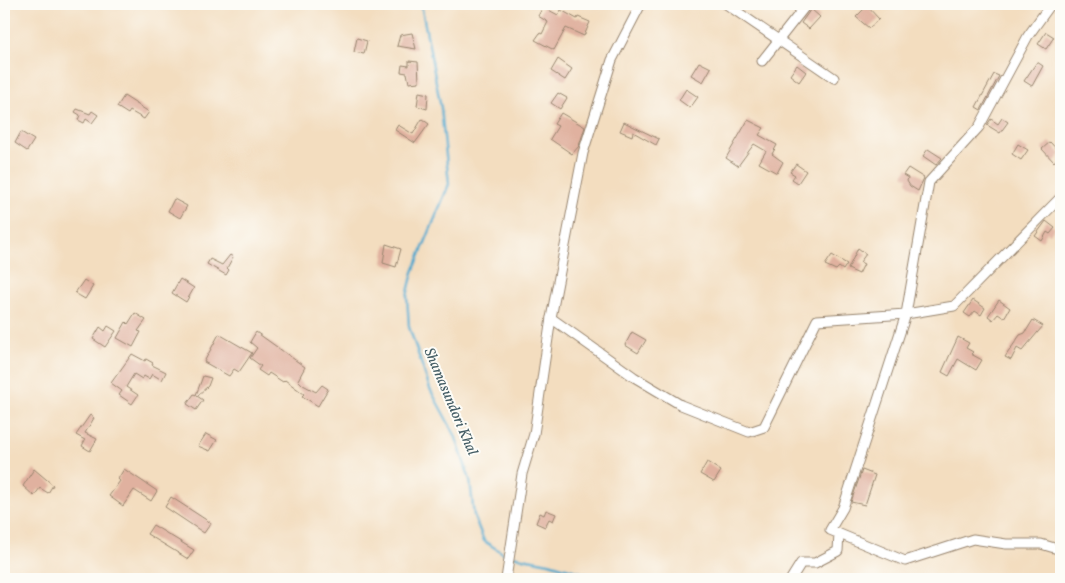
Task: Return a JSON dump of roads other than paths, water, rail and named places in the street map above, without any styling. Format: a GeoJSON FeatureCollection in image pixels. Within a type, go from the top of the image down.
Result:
{"type":"FeatureCollection","features":[{"type":"Feature","properties":{"kind":"street"},"geometry":{"type":"LineString","coordinates":[[506,579],[522,474],[534,434],[551,318],[583,153],[612,60],[641,4]]}},
{"type":"Feature","properties":{"kind":"street"},"geometry":{"type":"LineString","coordinates":[[726,4],[834,78]]}},
{"type":"Feature","properties":{"kind":"street"},"geometry":{"type":"LineString","coordinates":[[762,61],[778,38],[807,4]]}},
{"type":"Feature","properties":{"kind":"street"},"geometry":{"type":"LineString","coordinates":[[1050,4],[1028,36],[979,127],[929,182],[906,314],[843,508],[830,530],[905,561],[973,539],[1006,544],[1041,544],[1061,550]]}},
{"type":"Feature","properties":{"kind":"street"},"geometry":{"type":"LineString","coordinates":[[551,318],[634,377],[681,405],[749,432],[764,426],[817,320],[906,314],[954,306],[1061,197]]}},
{"type":"Feature","properties":{"kind":"street"},"geometry":{"type":"LineString","coordinates":[[791,579],[801,563],[815,563],[838,551],[839,534]]}},
{"type":"Feature","properties":{"kind":"waterway","name":"Shamasundori Khal"},"geometry":{"type":"LineString","coordinates":[[421,4],[441,108],[449,184],[413,272],[407,296],[409,327],[430,389],[455,435],[470,480],[474,516],[484,541],[506,555]]}},
{"type":"Feature","properties":{"kind":"waterway","name":"Shamasundori Khal"},"geometry":{"type":"LineString","coordinates":[[512,556],[549,563],[603,579]]}}]}
